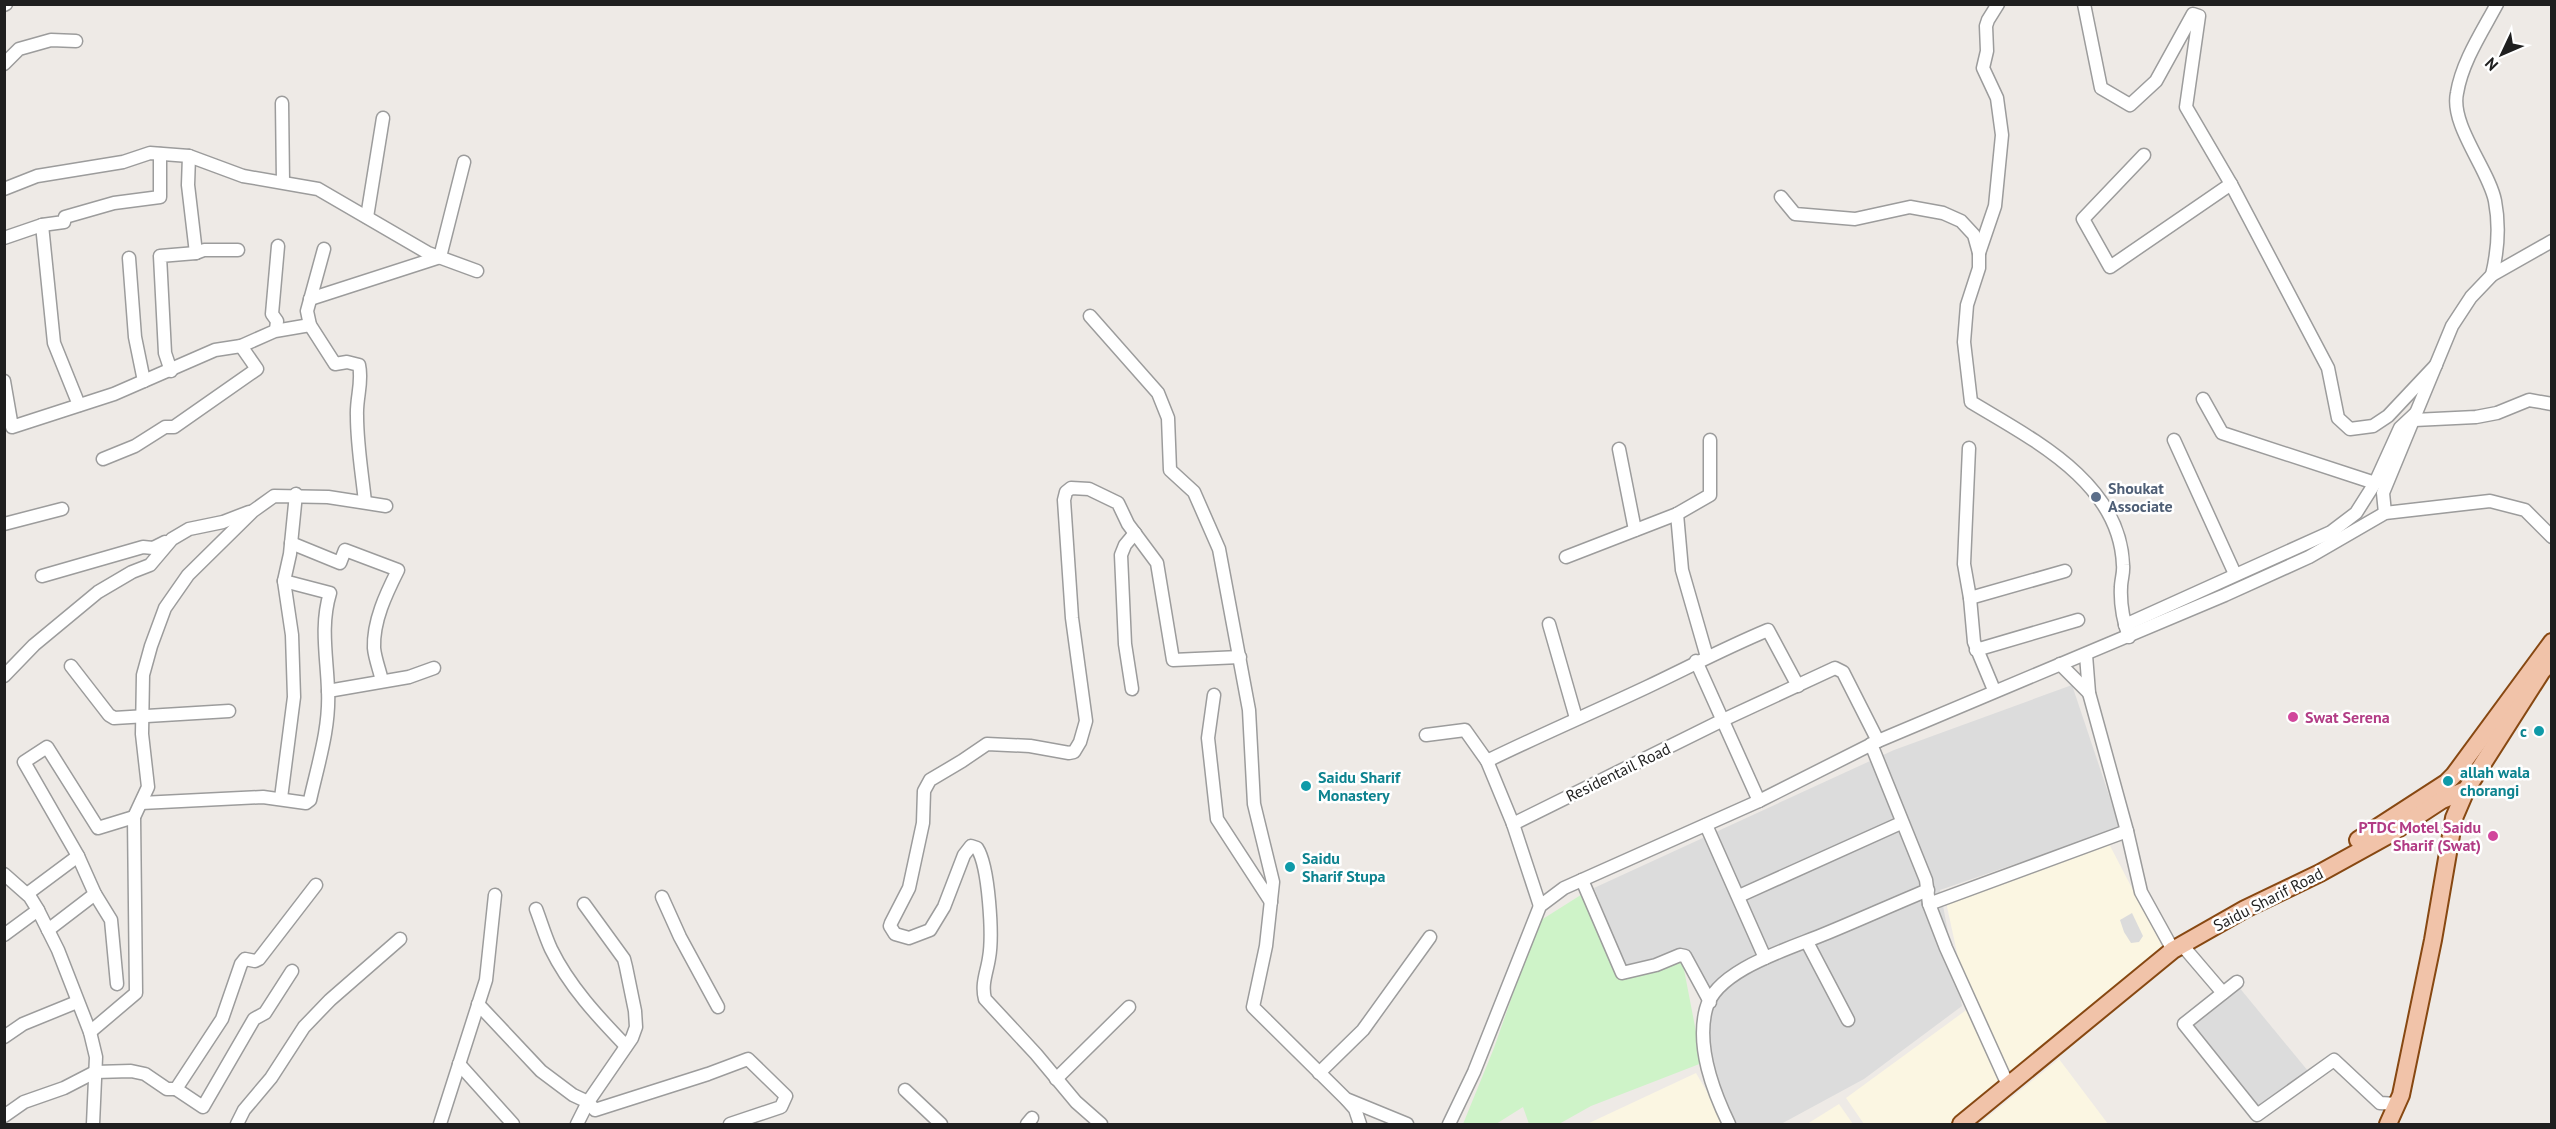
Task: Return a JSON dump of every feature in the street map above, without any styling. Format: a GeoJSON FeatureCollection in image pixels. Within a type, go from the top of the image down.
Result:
{"type":"FeatureCollection","features":[{"type":"Feature","properties":{"kind":"main road"},"geometry":{"type":"LineString","coordinates":[[2388,1125],[2401,1095],[2433,940],[2454,818],[2466,790],[2552,642]]}},
{"type":"Feature","properties":{"kind":"main road"},"geometry":{"type":"LineString","coordinates":[[2442,800],[2454,775],[2530,679],[2552,660]]}},
{"type":"Feature","properties":{"kind":"main road"},"geometry":{"type":"LineString","coordinates":[[1961,1125],[2044,1052],[2175,947],[2335,854],[2454,775]]}},
{"type":"Feature","properties":{"kind":"main road","name":"Saidu Sharif Road"},"geometry":{"type":"LineString","coordinates":[[2243,906],[2320,873],[2387,836],[2442,800],[2466,790]]}},
{"type":"Feature","properties":{"kind":"street"},"geometry":{"type":"LineString","coordinates":[[1998,4],[1988,20],[1988,51],[1983,68],[1997,98],[2002,135],[1995,206],[1967,305],[1964,342],[1971,402],[2069,465],[2089,484],[2110,518],[2118,542],[2123,565],[2121,594],[2127,631]]}},
{"type":"Feature","properties":{"kind":"street"},"geometry":{"type":"LineString","coordinates":[[2084,4],[2102,88],[2130,105],[2156,81],[2193,14],[2199,16],[2186,107],[2231,184],[2328,368],[2338,418],[2350,429],[2373,426],[2400,406],[2412,388],[2436,365]]}},
{"type":"Feature","properties":{"kind":"street"},"geometry":{"type":"LineString","coordinates":[[2492,275],[2499,244],[2495,200],[2460,122],[2456,95],[2469,56],[2497,4]]}},
{"type":"Feature","properties":{"kind":"street"},"geometry":{"type":"LineString","coordinates":[[4,64],[19,49],[51,40],[76,41]]}},
{"type":"Feature","properties":{"kind":"street"},"geometry":{"type":"LineString","coordinates":[[282,103],[283,182]]}},
{"type":"Feature","properties":{"kind":"street"},"geometry":{"type":"LineString","coordinates":[[367,217],[383,118]]}},
{"type":"Feature","properties":{"kind":"street"},"geometry":{"type":"LineString","coordinates":[[4,189],[37,176],[123,162],[150,153],[189,156],[243,176],[318,189],[428,253],[477,271]]}},
{"type":"Feature","properties":{"kind":"street"},"geometry":{"type":"LineString","coordinates":[[4,238],[42,225],[64,222],[64,217],[114,203],[160,197],[159,154]]}},
{"type":"Feature","properties":{"kind":"street"},"geometry":{"type":"LineString","coordinates":[[2144,154],[2083,219],[2110,267],[2231,184]]}},
{"type":"Feature","properties":{"kind":"street"},"geometry":{"type":"LineString","coordinates":[[189,156],[188,185],[196,253]]}},
{"type":"Feature","properties":{"kind":"street"},"geometry":{"type":"LineString","coordinates":[[440,257],[464,162]]}},
{"type":"Feature","properties":{"kind":"street"},"geometry":{"type":"LineString","coordinates":[[1781,197],[1795,214],[1815,218],[1855,219],[1910,207],[1943,213],[1961,221],[1974,236],[1980,253]]}},
{"type":"Feature","properties":{"kind":"street"},"geometry":{"type":"LineString","coordinates":[[42,225],[54,343],[80,405]]}},
{"type":"Feature","properties":{"kind":"street"},"geometry":{"type":"LineString","coordinates":[[2385,513],[2383,493],[2452,327],[2471,297],[2492,275],[2552,241]]}},
{"type":"Feature","properties":{"kind":"street"},"geometry":{"type":"LineString","coordinates":[[276,330],[277,321],[272,314],[278,246]]}},
{"type":"Feature","properties":{"kind":"street"},"geometry":{"type":"LineString","coordinates":[[171,371],[165,352],[160,256],[196,253],[204,249],[238,250]]}},
{"type":"Feature","properties":{"kind":"street"},"geometry":{"type":"LineString","coordinates":[[324,249],[307,311],[310,325],[336,364],[347,362],[359,365],[362,377],[357,396],[357,418],[365,502]]}},
{"type":"Feature","properties":{"kind":"street"},"geometry":{"type":"LineString","coordinates":[[310,299],[440,257]]}},
{"type":"Feature","properties":{"kind":"street"},"geometry":{"type":"LineString","coordinates":[[129,258],[135,337],[144,381]]}},
{"type":"Feature","properties":{"kind":"street"},"geometry":{"type":"LineString","coordinates":[[1090,316],[1158,393],[1168,418],[1170,470],[1194,492],[1219,549],[1249,710],[1254,804],[1273,882],[1266,946],[1253,1007],[1355,1109],[1360,1125]]}},
{"type":"Feature","properties":{"kind":"street"},"geometry":{"type":"LineString","coordinates":[[5,382],[12,427],[114,394],[215,350],[241,346],[276,330],[310,325]]}},
{"type":"Feature","properties":{"kind":"street"},"geometry":{"type":"LineString","coordinates":[[103,459],[135,446],[165,427],[174,427],[257,369],[241,346]]}},
{"type":"Feature","properties":{"kind":"street"},"geometry":{"type":"LineString","coordinates":[[2203,399],[2222,433],[2375,483]]}},
{"type":"Feature","properties":{"kind":"street"},"geometry":{"type":"LineString","coordinates":[[1449,1125],[1474,1072],[1540,906],[1564,888],[1759,801],[1874,742],[1994,690],[2086,655],[2235,574],[2331,532],[2356,513],[2375,483],[2400,428],[2415,417],[2476,417],[2497,413],[2529,400],[2552,404]]}},
{"type":"Feature","properties":{"kind":"street"},"geometry":{"type":"LineString","coordinates":[[1566,558],[1677,514],[1710,495],[1710,440]]}},
{"type":"Feature","properties":{"kind":"street"},"geometry":{"type":"LineString","coordinates":[[2174,440],[2235,574]]}},
{"type":"Feature","properties":{"kind":"street"},"geometry":{"type":"LineString","coordinates":[[1969,448],[1964,564],[1976,650],[1994,690]]}},
{"type":"Feature","properties":{"kind":"street"},"geometry":{"type":"LineString","coordinates":[[1619,449],[1635,530]]}},
{"type":"Feature","properties":{"kind":"street"},"geometry":{"type":"LineString","coordinates":[[1101,1125],[1056,1079],[985,999],[983,990],[990,957],[988,900],[982,857],[977,848],[971,846],[963,855],[944,907],[930,930],[903,938],[895,934],[890,927],[909,888],[923,823],[924,791],[930,780],[987,744],[1030,746],[1069,753],[1074,752],[1080,742],[1086,721],[1072,618],[1064,500],[1066,492],[1078,487],[1114,500],[1122,509],[1128,524],[1157,563],[1173,660],[1240,657]]}},
{"type":"Feature","properties":{"kind":"street"},"geometry":{"type":"LineString","coordinates":[[281,798],[294,697],[292,635],[284,581],[296,494]]}},
{"type":"Feature","properties":{"kind":"street"},"geometry":{"type":"LineString","coordinates":[[90,1032],[136,993],[134,817],[148,787],[142,734],[143,675],[165,608],[188,575],[253,511],[274,495],[296,494],[386,506]]}},
{"type":"Feature","properties":{"kind":"street"},"geometry":{"type":"LineString","coordinates":[[2127,631],[2309,557],[2385,513],[2490,501],[2525,510],[2552,537]]}},
{"type":"Feature","properties":{"kind":"street"},"geometry":{"type":"LineString","coordinates":[[4,524],[62,509]]}},
{"type":"Feature","properties":{"kind":"street"},"geometry":{"type":"LineString","coordinates":[[42,576],[143,547],[153,548],[189,529],[223,522],[253,511]]}},
{"type":"Feature","properties":{"kind":"street"},"geometry":{"type":"LineString","coordinates":[[1677,514],[1682,570],[1701,659],[1723,720],[1759,801]]}},
{"type":"Feature","properties":{"kind":"street"},"geometry":{"type":"LineString","coordinates":[[1132,689],[1125,644],[1121,555],[1125,545],[1135,533]]}},
{"type":"Feature","properties":{"kind":"street"},"geometry":{"type":"LineString","coordinates":[[4,676],[34,645],[98,592],[132,572],[150,565],[172,539]]}},
{"type":"Feature","properties":{"kind":"street"},"geometry":{"type":"LineString","coordinates":[[291,543],[340,563],[345,550],[398,570],[379,614],[376,631],[374,650],[382,681]]}},
{"type":"Feature","properties":{"kind":"street"},"geometry":{"type":"LineString","coordinates":[[1970,598],[2065,571]]}},
{"type":"Feature","properties":{"kind":"street"},"geometry":{"type":"LineString","coordinates":[[141,803],[281,798],[306,802],[310,800],[327,729],[328,691],[324,619],[330,593],[284,581]]}},
{"type":"Feature","properties":{"kind":"street"},"geometry":{"type":"LineString","coordinates":[[1976,650],[2078,620]]}},
{"type":"Feature","properties":{"kind":"street"},"geometry":{"type":"LineString","coordinates":[[1549,624],[1576,718]]}},
{"type":"Feature","properties":{"kind":"street"},"geometry":{"type":"LineString","coordinates":[[1487,760],[1701,659],[1768,630],[1798,686]]}},
{"type":"Feature","properties":{"kind":"street"},"geometry":{"type":"LineString","coordinates":[[2086,655],[2089,693],[2127,831],[2141,892],[2175,947],[2223,993]]}},
{"type":"Feature","properties":{"kind":"street"},"geometry":{"type":"LineString","coordinates":[[2060,664],[2089,693]]}},
{"type":"Feature","properties":{"kind":"street"},"geometry":{"type":"LineString","coordinates":[[70,666],[109,715],[118,718],[229,711]]}},
{"type":"Feature","properties":{"kind":"street"},"geometry":{"type":"LineString","coordinates":[[328,691],[409,677],[434,668]]}},
{"type":"Feature","properties":{"kind":"street","name":"Residentail Road"},"geometry":{"type":"LineString","coordinates":[[1513,824],[1723,720],[1835,668],[1840,669],[1874,742]]}},
{"type":"Feature","properties":{"kind":"street"},"geometry":{"type":"LineString","coordinates":[[1214,695],[1208,738],[1217,819],[1271,902]]}},
{"type":"Feature","properties":{"kind":"street"},"geometry":{"type":"LineString","coordinates":[[1426,735],[1465,730],[1487,760],[1513,824],[1540,906]]}},
{"type":"Feature","properties":{"kind":"street"},"geometry":{"type":"LineString","coordinates":[[1874,742],[1901,823],[1928,890],[1929,904],[1946,948],[2008,1085]]}},
{"type":"Feature","properties":{"kind":"street"},"geometry":{"type":"LineString","coordinates":[[117,984],[111,920],[95,894],[78,856],[24,762],[47,747],[98,828],[134,817]]}},
{"type":"Feature","properties":{"kind":"street"},"geometry":{"type":"LineString","coordinates":[[1739,896],[1901,823]]}},
{"type":"Feature","properties":{"kind":"street"},"geometry":{"type":"LineString","coordinates":[[1706,825],[1765,958]]}},
{"type":"Feature","properties":{"kind":"street"},"geometry":{"type":"LineString","coordinates":[[1929,904],[2127,831]]}},
{"type":"Feature","properties":{"kind":"street"},"geometry":{"type":"LineString","coordinates":[[27,894],[78,856]]}},
{"type":"Feature","properties":{"kind":"street"},"geometry":{"type":"LineString","coordinates":[[4,874],[27,894],[38,910],[58,950],[90,1032],[96,1057],[93,1125]]}},
{"type":"Feature","properties":{"kind":"street"},"geometry":{"type":"LineString","coordinates":[[1582,880],[1622,973],[1656,965],[1680,955],[1685,956],[1710,1002]]}},
{"type":"Feature","properties":{"kind":"street"},"geometry":{"type":"LineString","coordinates":[[176,1089],[222,1020],[241,964],[245,960],[259,959],[316,885]]}},
{"type":"Feature","properties":{"kind":"street"},"geometry":{"type":"LineString","coordinates":[[1729,1125],[1708,1067],[1706,1009],[1713,994],[1726,981],[1765,958],[1928,890]]}},
{"type":"Feature","properties":{"kind":"street"},"geometry":{"type":"LineString","coordinates":[[48,930],[95,894]]}},
{"type":"Feature","properties":{"kind":"street"},"geometry":{"type":"LineString","coordinates":[[440,1125],[486,980],[495,895]]}},
{"type":"Feature","properties":{"kind":"street"},"geometry":{"type":"LineString","coordinates":[[662,897],[680,937],[718,1007]]}},
{"type":"Feature","properties":{"kind":"street"},"geometry":{"type":"LineString","coordinates":[[577,1125],[588,1102],[626,1046],[636,1027],[624,959],[585,904]]}},
{"type":"Feature","properties":{"kind":"street"},"geometry":{"type":"LineString","coordinates":[[536,909],[552,949],[572,983],[602,1021],[626,1046]]}},
{"type":"Feature","properties":{"kind":"street"},"geometry":{"type":"LineString","coordinates":[[4,935],[38,910]]}},
{"type":"Feature","properties":{"kind":"street"},"geometry":{"type":"LineString","coordinates":[[1319,1073],[1363,1030],[1430,937]]}},
{"type":"Feature","properties":{"kind":"street"},"geometry":{"type":"LineString","coordinates":[[237,1125],[244,1110],[271,1078],[304,1027],[330,1000],[400,939]]}},
{"type":"Feature","properties":{"kind":"street"},"geometry":{"type":"LineString","coordinates":[[1807,942],[1848,1020]]}},
{"type":"Feature","properties":{"kind":"street"},"geometry":{"type":"LineString","coordinates":[[4,1116],[24,1102],[64,1088],[95,1072],[132,1071],[145,1074],[167,1089],[176,1089],[203,1107],[254,1019],[265,1013],[292,971]]}},
{"type":"Feature","properties":{"kind":"street"},"geometry":{"type":"LineString","coordinates":[[2237,982],[2184,1024],[2257,1115],[2334,1060],[2380,1103],[2397,1104]]}},
{"type":"Feature","properties":{"kind":"street"},"geometry":{"type":"LineString","coordinates":[[4,1037],[23,1024],[77,1002]]}},
{"type":"Feature","properties":{"kind":"street"},"geometry":{"type":"LineString","coordinates":[[478,1004],[541,1071],[573,1095],[588,1102],[595,1110],[748,1059],[786,1096],[781,1107],[730,1125]]}},
{"type":"Feature","properties":{"kind":"street"},"geometry":{"type":"LineString","coordinates":[[1056,1079],[1129,1007]]}},
{"type":"Feature","properties":{"kind":"street"},"geometry":{"type":"LineString","coordinates":[[459,1064],[513,1125]]}},
{"type":"Feature","properties":{"kind":"street"},"geometry":{"type":"LineString","coordinates":[[905,1090],[941,1125]]}},
{"type":"Feature","properties":{"kind":"street"},"geometry":{"type":"LineString","coordinates":[[1346,1100],[1407,1125]]}},
{"type":"Feature","properties":{"kind":"shaded area"},"geometry":{"type":"Polygon","coordinates":[[[2072,685],[2120,828],[1940,890],[1962,1006],[1864,1079],[1781,1124],[1732,1124],[1709,1049],[1703,981],[1681,950],[1629,975],[1594,888],[1894,750],[2072,685]]]}},
{"type":"Feature","properties":{"kind":"shaded area"},"geometry":{"type":"Polygon","coordinates":[[[2106,838],[2162,946],[1952,1124],[1864,1124],[1846,1098],[1969,1008],[1946,902],[2106,838]]]}},
{"type":"Feature","properties":{"kind":"shaded area"},"geometry":{"type":"Polygon","coordinates":[[[2132,913],[2143,936],[2139,942],[2131,943],[2120,920],[2132,913]]]}},
{"type":"Feature","properties":{"kind":"shaded area"},"geometry":{"type":"Polygon","coordinates":[[[2238,986],[2308,1071],[2257,1107],[2190,1024],[2238,986]]]}},
{"type":"Feature","properties":{"kind":"shaded area"},"geometry":{"type":"Polygon","coordinates":[[[2059,1059],[2108,1124],[1979,1124],[2059,1059]]]}},
{"type":"Feature","properties":{"kind":"shaded area"},"geometry":{"type":"Polygon","coordinates":[[[1696,1073],[1726,1124],[1587,1124],[1696,1073]]]}},
{"type":"Feature","properties":{"kind":"shaded area"},"geometry":{"type":"Polygon","coordinates":[[[1839,1104],[1853,1124],[1807,1124],[1839,1104]]]}},
{"type":"Feature","properties":{"kind":"green space"},"geometry":{"type":"Polygon","coordinates":[[[1584,893],[1619,979],[1682,959],[1702,1063],[1591,1106],[1559,1124],[1529,1124],[1523,1107],[1496,1124],[1463,1124],[1494,1048],[1538,922],[1584,893]]]}},
{"type":"Feature","properties":{"kind":"place","name":"Shoukat Associate"},"geometry":{"type":"Point","coordinates":[2096,497]}},
{"type":"Feature","properties":{"kind":"place","name":"Swat Serena"},"geometry":{"type":"Point","coordinates":[2293,717]}},
{"type":"Feature","properties":{"kind":"place","name":"c"},"geometry":{"type":"Point","coordinates":[2539,731]}},
{"type":"Feature","properties":{"kind":"place","name":"allah wala chorangi"},"geometry":{"type":"Point","coordinates":[2448,781]}},
{"type":"Feature","properties":{"kind":"place","name":"Saidu Sharif Monastery"},"geometry":{"type":"Point","coordinates":[1306,786]}},
{"type":"Feature","properties":{"kind":"place","name":"PTDC Motel Saidu Sharif (Swat)"},"geometry":{"type":"Point","coordinates":[2493,836]}},
{"type":"Feature","properties":{"kind":"place","name":"Saidu Sharif Stupa"},"geometry":{"type":"Point","coordinates":[1290,867]}}]}
